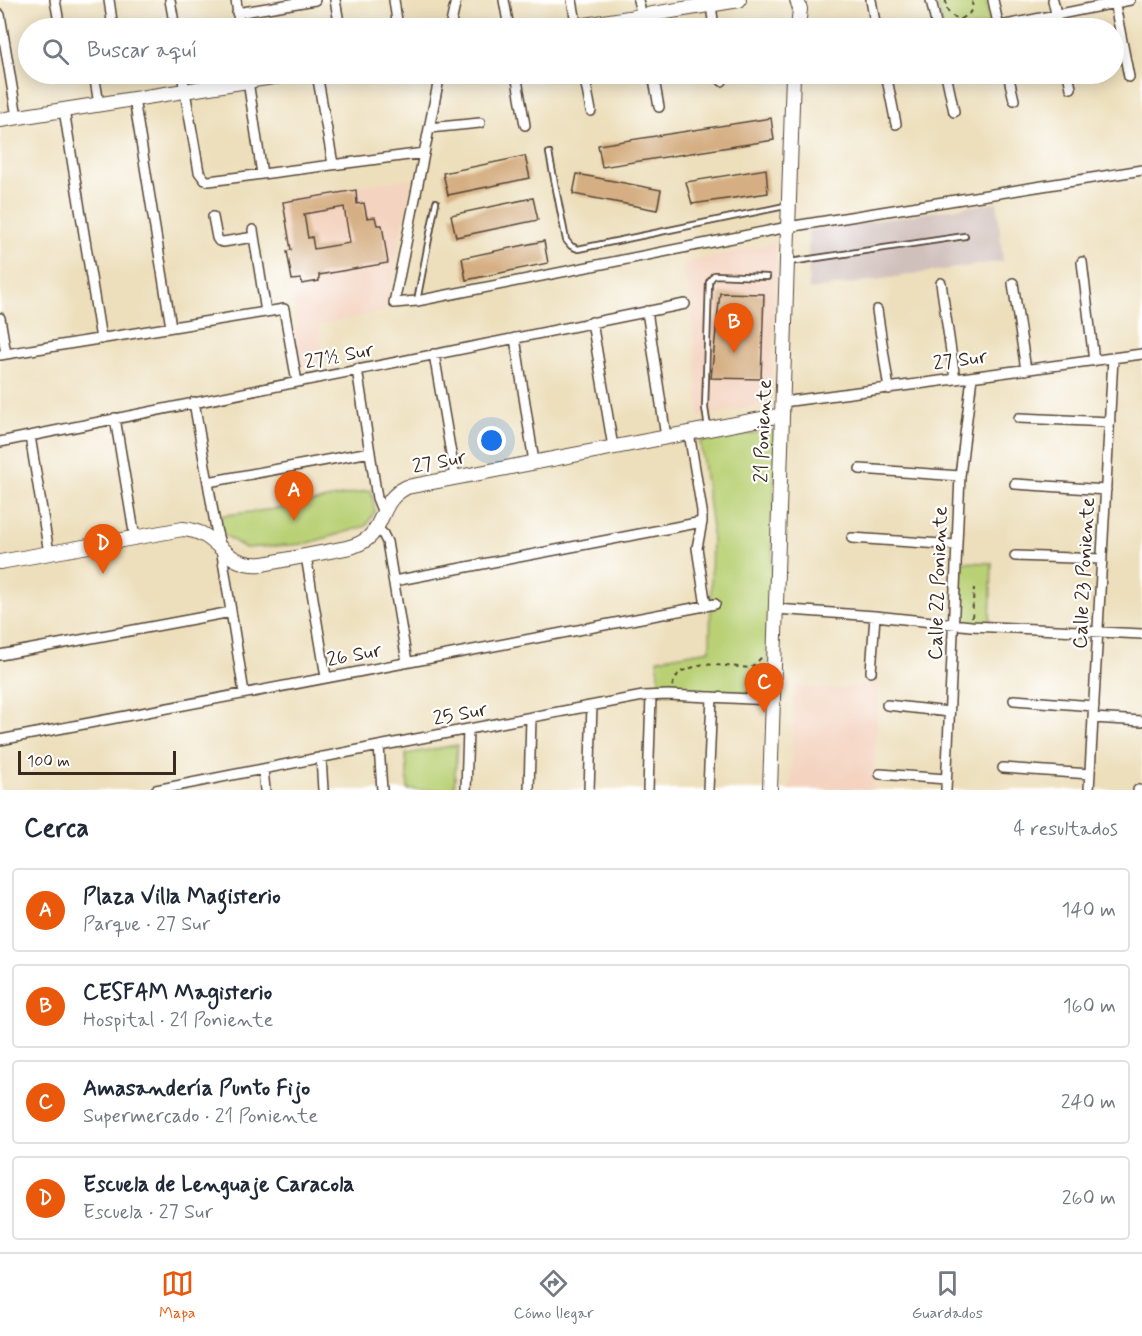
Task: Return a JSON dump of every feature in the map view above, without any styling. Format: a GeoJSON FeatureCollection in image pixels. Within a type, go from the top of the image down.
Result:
{"type":"FeatureCollection","features":[{"type":"Feature","properties":{"kind":"street"},"geometry":{"type":"LineString","coordinates":[[55,0],[58,18]]}},
{"type":"Feature","properties":{"kind":"street"},"geometry":{"type":"LineString","coordinates":[[109,0],[112,18]]}},
{"type":"Feature","properties":{"kind":"street"},"geometry":{"type":"LineString","coordinates":[[170,0],[173,18]]}},
{"type":"Feature","properties":{"kind":"street"},"geometry":{"type":"LineString","coordinates":[[236,0],[238,18]]}},
{"type":"Feature","properties":{"kind":"street"},"geometry":{"type":"LineString","coordinates":[[237,13],[315,0]]}},
{"type":"Feature","properties":{"kind":"street"},"geometry":{"type":"LineString","coordinates":[[335,0],[338,18]]}},
{"type":"Feature","properties":{"kind":"street"},"geometry":{"type":"LineString","coordinates":[[394,0],[397,18]]}},
{"type":"Feature","properties":{"kind":"street"},"geometry":{"type":"LineString","coordinates":[[452,18],[456,0]]}},
{"type":"Feature","properties":{"kind":"street"},"geometry":{"type":"LineString","coordinates":[[504,0],[507,18]]}},
{"type":"Feature","properties":{"kind":"street"},"geometry":{"type":"LineString","coordinates":[[572,0],[573,18]]}},
{"type":"Feature","properties":{"kind":"street"},"geometry":{"type":"LineString","coordinates":[[638,0],[642,18]]}},
{"type":"Feature","properties":{"kind":"street"},"geometry":{"type":"LineString","coordinates":[[657,18],[704,4],[739,0]]}},
{"type":"Feature","properties":{"kind":"street"},"geometry":{"type":"LineString","coordinates":[[797,0],[800,9],[799,18]]}},
{"type":"Feature","properties":{"kind":"street"},"geometry":{"type":"LineString","coordinates":[[871,0],[874,18]]}},
{"type":"Feature","properties":{"kind":"street"},"geometry":{"type":"LineString","coordinates":[[931,0],[935,18]]}},
{"type":"Feature","properties":{"kind":"street"},"geometry":{"type":"LineString","coordinates":[[993,0],[995,18]]}},
{"type":"Feature","properties":{"kind":"street"},"geometry":{"type":"LineString","coordinates":[[1053,0],[1057,18]]}},
{"type":"Feature","properties":{"kind":"street"},"geometry":{"type":"LineString","coordinates":[[1042,18],[1130,0]]}},
{"type":"Feature","properties":{"kind":"street"},"geometry":{"type":"LineString","coordinates":[[1114,2],[1117,18]]}},
{"type":"Feature","properties":{"kind":"street"},"geometry":{"type":"LineString","coordinates":[[704,4],[710,18]]}},
{"type":"Feature","properties":{"kind":"street"},"geometry":{"type":"LineString","coordinates":[[0,15],[16,117]]}},
{"type":"Feature","properties":{"kind":"street"},"geometry":{"type":"LineString","coordinates":[[1124,51],[1129,76]]}},
{"type":"Feature","properties":{"kind":"street"},"geometry":{"type":"LineString","coordinates":[[96,84],[99,104]]}},
{"type":"Feature","properties":{"kind":"street"},"geometry":{"type":"LineString","coordinates":[[184,84],[199,172],[205,180],[214,181],[424,153]]}},
{"type":"Feature","properties":{"kind":"street"},"geometry":{"type":"LineString","coordinates":[[0,120],[185,91],[216,84]]}},
{"type":"Feature","properties":{"kind":"street"},"geometry":{"type":"LineString","coordinates":[[248,84],[262,174]]}},
{"type":"Feature","properties":{"kind":"street"},"geometry":{"type":"LineString","coordinates":[[319,84],[333,164]]}},
{"type":"Feature","properties":{"kind":"street"},"geometry":{"type":"LineString","coordinates":[[438,84],[394,303],[417,301],[788,227],[1142,170]]}},
{"type":"Feature","properties":{"kind":"street"},"geometry":{"type":"LineString","coordinates":[[518,84],[525,125]]}},
{"type":"Feature","properties":{"kind":"street"},"geometry":{"type":"LineString","coordinates":[[587,84],[591,111]]}},
{"type":"Feature","properties":{"kind":"street"},"geometry":{"type":"LineString","coordinates":[[655,84],[659,107]]}},
{"type":"Feature","properties":{"kind":"street","name":"21 Poniente"},"geometry":{"type":"LineString","coordinates":[[770,790],[793,84]]}},
{"type":"Feature","properties":{"kind":"street"},"geometry":{"type":"LineString","coordinates":[[888,84],[896,124]]}},
{"type":"Feature","properties":{"kind":"street"},"geometry":{"type":"LineString","coordinates":[[948,84],[954,112]]}},
{"type":"Feature","properties":{"kind":"street"},"geometry":{"type":"LineString","coordinates":[[1010,84],[1014,100]]}},
{"type":"Feature","properties":{"kind":"street"},"geometry":{"type":"LineString","coordinates":[[1070,84],[1071,88]]}},
{"type":"Feature","properties":{"kind":"street"},"geometry":{"type":"LineString","coordinates":[[134,99],[171,327]]}},
{"type":"Feature","properties":{"kind":"street"},"geometry":{"type":"LineString","coordinates":[[64,110],[101,339]]}},
{"type":"Feature","properties":{"kind":"street"},"geometry":{"type":"LineString","coordinates":[[429,128],[480,123]]}},
{"type":"Feature","properties":{"kind":"street"},"geometry":{"type":"LineString","coordinates":[[213,217],[219,241],[223,242],[254,233],[266,312]]}},
{"type":"Feature","properties":{"kind":"street"},"geometry":{"type":"LineString","coordinates":[[1082,262],[1094,361]]}},
{"type":"Feature","properties":{"kind":"street"},"geometry":{"type":"LineString","coordinates":[[941,283],[955,380]]}},
{"type":"Feature","properties":{"kind":"street"},"geometry":{"type":"LineString","coordinates":[[1013,283],[1026,370]]}},
{"type":"Feature","properties":{"kind":"street","name":"27½ Sur"},"geometry":{"type":"LineString","coordinates":[[0,442],[685,304]]}},
{"type":"Feature","properties":{"kind":"street"},"geometry":{"type":"LineString","coordinates":[[0,318],[3,355],[284,309],[297,382]]}},
{"type":"Feature","properties":{"kind":"street"},"geometry":{"type":"LineString","coordinates":[[877,310],[889,389]]}},
{"type":"Feature","properties":{"kind":"street"},"geometry":{"type":"LineString","coordinates":[[647,311],[666,437]]}},
{"type":"Feature","properties":{"kind":"street"},"geometry":{"type":"LineString","coordinates":[[592,322],[613,447]]}},
{"type":"Feature","properties":{"kind":"street"},"geometry":{"type":"LineString","coordinates":[[514,338],[534,462]]}},
{"type":"Feature","properties":{"kind":"street"},"geometry":{"type":"LineString","coordinates":[[434,354],[455,477]]}},
{"type":"Feature","properties":{"kind":"street","name":"27 Sur"},"geometry":{"type":"LineString","coordinates":[[377,528],[392,498],[402,489],[413,485],[708,430],[782,408],[889,389],[1142,354]]}},
{"type":"Feature","properties":{"kind":"street","name":"Calle 23 Poniente"},"geometry":{"type":"LineString","coordinates":[[1089,790],[1113,358]]}},
{"type":"Feature","properties":{"kind":"street"},"geometry":{"type":"LineString","coordinates":[[357,369],[377,498],[383,513]]}},
{"type":"Feature","properties":{"kind":"street","name":"Calle 22 Poniente"},"geometry":{"type":"LineString","coordinates":[[946,790],[960,476],[972,377]]}},
{"type":"Feature","properties":{"kind":"street"},"geometry":{"type":"LineString","coordinates":[[194,402],[221,548],[244,693]]}},
{"type":"Feature","properties":{"kind":"street"},"geometry":{"type":"LineString","coordinates":[[115,418],[135,538]]}},
{"type":"Feature","properties":{"kind":"street"},"geometry":{"type":"LineString","coordinates":[[1018,418],[1110,422]]}},
{"type":"Feature","properties":{"kind":"street"},"geometry":{"type":"LineString","coordinates":[[394,581],[702,522],[689,433]]}},
{"type":"Feature","properties":{"kind":"street"},"geometry":{"type":"LineString","coordinates":[[30,436],[49,554]]}},
{"type":"Feature","properties":{"kind":"street"},"geometry":{"type":"LineString","coordinates":[[208,482],[370,452]]}},
{"type":"Feature","properties":{"kind":"street"},"geometry":{"type":"LineString","coordinates":[[860,470],[960,476]]}},
{"type":"Feature","properties":{"kind":"street"},"geometry":{"type":"LineString","coordinates":[[1015,484],[1106,490]]}},
{"type":"Feature","properties":{"kind":"street","name":"26 Sur"},"geometry":{"type":"LineString","coordinates":[[0,740],[711,605],[697,548],[702,522]]}},
{"type":"Feature","properties":{"kind":"street"},"geometry":{"type":"LineString","coordinates":[[0,562],[177,530],[190,530],[208,536],[231,558],[250,564],[263,564],[352,547],[369,538],[377,528],[387,542],[407,662]]}},
{"type":"Feature","properties":{"kind":"street"},"geometry":{"type":"LineString","coordinates":[[852,538],[956,544]]}},
{"type":"Feature","properties":{"kind":"street"},"geometry":{"type":"LineString","coordinates":[[306,556],[326,677]]}},
{"type":"Feature","properties":{"kind":"street"},"geometry":{"type":"LineString","coordinates":[[1015,556],[1102,559]]}},
{"type":"Feature","properties":{"kind":"street"},"geometry":{"type":"LineString","coordinates":[[776,609],[875,616],[953,625],[1142,633]]}},
{"type":"Feature","properties":{"kind":"street"},"geometry":{"type":"LineString","coordinates":[[0,655],[231,612]]}},
{"type":"Feature","properties":{"kind":"street"},"geometry":{"type":"LineString","coordinates":[[871,672],[875,616]]}},
{"type":"Feature","properties":{"kind":"street"},"geometry":{"type":"LineString","coordinates":[[648,790],[651,696]]}},
{"type":"Feature","properties":{"kind":"street","name":"25 Sur"},"geometry":{"type":"LineString","coordinates":[[156,790],[204,785],[263,769],[651,696],[773,700]]}},
{"type":"Feature","properties":{"kind":"street"},"geometry":{"type":"LineString","coordinates":[[708,790],[712,697]]}},
{"type":"Feature","properties":{"kind":"street"},"geometry":{"type":"LineString","coordinates":[[1014,700],[1094,706]]}},
{"type":"Feature","properties":{"kind":"street"},"geometry":{"type":"LineString","coordinates":[[887,705],[950,712]]}},
{"type":"Feature","properties":{"kind":"street"},"geometry":{"type":"LineString","coordinates":[[589,790],[592,706]]}},
{"type":"Feature","properties":{"kind":"street"},"geometry":{"type":"LineString","coordinates":[[528,790],[531,718]]}},
{"type":"Feature","properties":{"kind":"street"},"geometry":{"type":"LineString","coordinates":[[1093,718],[1142,722]]}},
{"type":"Feature","properties":{"kind":"street"},"geometry":{"type":"LineString","coordinates":[[466,790],[468,730]]}},
{"type":"Feature","properties":{"kind":"street"},"geometry":{"type":"LineString","coordinates":[[379,746],[382,790]]}},
{"type":"Feature","properties":{"kind":"street"},"geometry":{"type":"LineString","coordinates":[[321,758],[323,790]]}},
{"type":"Feature","properties":{"kind":"street"},"geometry":{"type":"LineString","coordinates":[[1003,768],[1090,774]]}},
{"type":"Feature","properties":{"kind":"street"},"geometry":{"type":"LineString","coordinates":[[263,769],[265,790]]}},
{"type":"Feature","properties":{"kind":"street"},"geometry":{"type":"LineString","coordinates":[[880,774],[946,779]]}},
{"type":"Feature","properties":{"kind":"lane"},"geometry":{"type":"LineString","coordinates":[[549,153],[566,240],[578,249],[789,205]]}},
{"type":"Feature","properties":{"kind":"lane"},"geometry":{"type":"LineString","coordinates":[[417,301],[436,202]]}},
{"type":"Feature","properties":{"kind":"lane"},"geometry":{"type":"LineString","coordinates":[[787,263],[965,236]]}},
{"type":"Feature","properties":{"kind":"lane"},"geometry":{"type":"LineString","coordinates":[[708,430],[705,408],[709,282],[714,275],[767,277]]}},
{"type":"Feature","properties":{"kind":"path"},"geometry":{"type":"LineString","coordinates":[[946,0],[945,4],[951,16],[960,18],[965,17],[972,10],[974,0]]}},
{"type":"Feature","properties":{"kind":"path"},"geometry":{"type":"LineString","coordinates":[[971,626],[974,588]]}},
{"type":"Feature","properties":{"kind":"path"},"geometry":{"type":"LineString","coordinates":[[668,695],[679,672],[703,664],[751,668],[775,643]]}},
{"type":"Feature","properties":{"kind":"shaded area"},"geometry":{"type":"Polygon","coordinates":[[[412,178],[385,311],[319,325],[324,362],[299,366],[293,329],[298,328],[278,199],[412,178]]]}},
{"type":"Feature","properties":{"kind":"shaded area"},"geometry":{"type":"Polygon","coordinates":[[[997,202],[1003,261],[809,290],[808,231],[997,202]]]}},
{"type":"Feature","properties":{"kind":"shaded area"},"geometry":{"type":"Polygon","coordinates":[[[776,242],[772,403],[699,417],[691,304],[683,263],[776,242]]]}},
{"type":"Feature","properties":{"kind":"shaded area"},"geometry":{"type":"Polygon","coordinates":[[[879,681],[873,790],[790,790],[795,686],[838,689],[879,681]]]}},
{"type":"Feature","properties":{"kind":"green space"},"geometry":{"type":"Polygon","coordinates":[[[936,0],[986,0],[989,18],[940,18],[936,0]]]}},
{"type":"Feature","properties":{"kind":"green space"},"geometry":{"type":"Polygon","coordinates":[[[777,430],[767,693],[661,692],[657,659],[710,650],[712,527],[700,441],[777,430]]]}},
{"type":"Feature","properties":{"kind":"green space"},"geometry":{"type":"Polygon","coordinates":[[[371,490],[375,511],[366,526],[305,544],[245,548],[223,534],[219,516],[283,508],[371,490]]]}},
{"type":"Feature","properties":{"kind":"green space"},"geometry":{"type":"Polygon","coordinates":[[[955,562],[992,563],[990,625],[955,624],[955,562]]]}},
{"type":"Feature","properties":{"kind":"green space"},"geometry":{"type":"Polygon","coordinates":[[[457,745],[454,790],[408,790],[406,754],[457,745]]]}},
{"type":"Feature","properties":{"kind":"building"},"geometry":{"type":"Polygon","coordinates":[[[771,118],[774,140],[602,167],[598,145],[771,118]]]}},
{"type":"Feature","properties":{"kind":"building"},"geometry":{"type":"Polygon","coordinates":[[[525,156],[530,178],[448,195],[443,173],[525,156]]]}},
{"type":"Feature","properties":{"kind":"building"},"geometry":{"type":"Polygon","coordinates":[[[766,169],[768,193],[692,204],[686,182],[766,169]]]}},
{"type":"Feature","properties":{"kind":"building"},"geometry":{"type":"Polygon","coordinates":[[[577,174],[661,190],[657,210],[573,194],[577,174]]]}},
{"type":"Feature","properties":{"kind":"building"},"geometry":{"type":"Polygon","coordinates":[[[356,190],[357,204],[364,203],[367,218],[375,217],[377,225],[382,225],[388,263],[319,275],[319,281],[302,284],[301,279],[292,280],[287,251],[291,250],[283,202],[356,190]],[[344,207],[304,214],[308,238],[312,237],[314,249],[350,243],[344,207]]]}},
{"type":"Feature","properties":{"kind":"building"},"geometry":{"type":"Polygon","coordinates":[[[533,198],[538,220],[456,237],[451,215],[533,198]]]}},
{"type":"Feature","properties":{"kind":"building"},"geometry":{"type":"Polygon","coordinates":[[[544,241],[548,263],[466,280],[462,258],[544,241]]]}},
{"type":"Feature","properties":{"kind":"building"},"geometry":{"type":"Polygon","coordinates":[[[720,293],[764,294],[761,379],[711,378],[720,293]]]}},
{"type":"Feature","properties":{"kind":"place","name":"CESFAM Magisterio"},"geometry":{"type":"Point","coordinates":[734,353]}},
{"type":"Feature","properties":{"kind":"place","name":"Plaza Villa Magisterio"},"geometry":{"type":"Point","coordinates":[294,521]}},
{"type":"Feature","properties":{"kind":"place","name":"Escuela de Lenguaje Caracola"},"geometry":{"type":"Point","coordinates":[103,574]}},
{"type":"Feature","properties":{"kind":"place","name":"Amasandería Punto Fijo"},"geometry":{"type":"Point","coordinates":[764,713]}}]}
